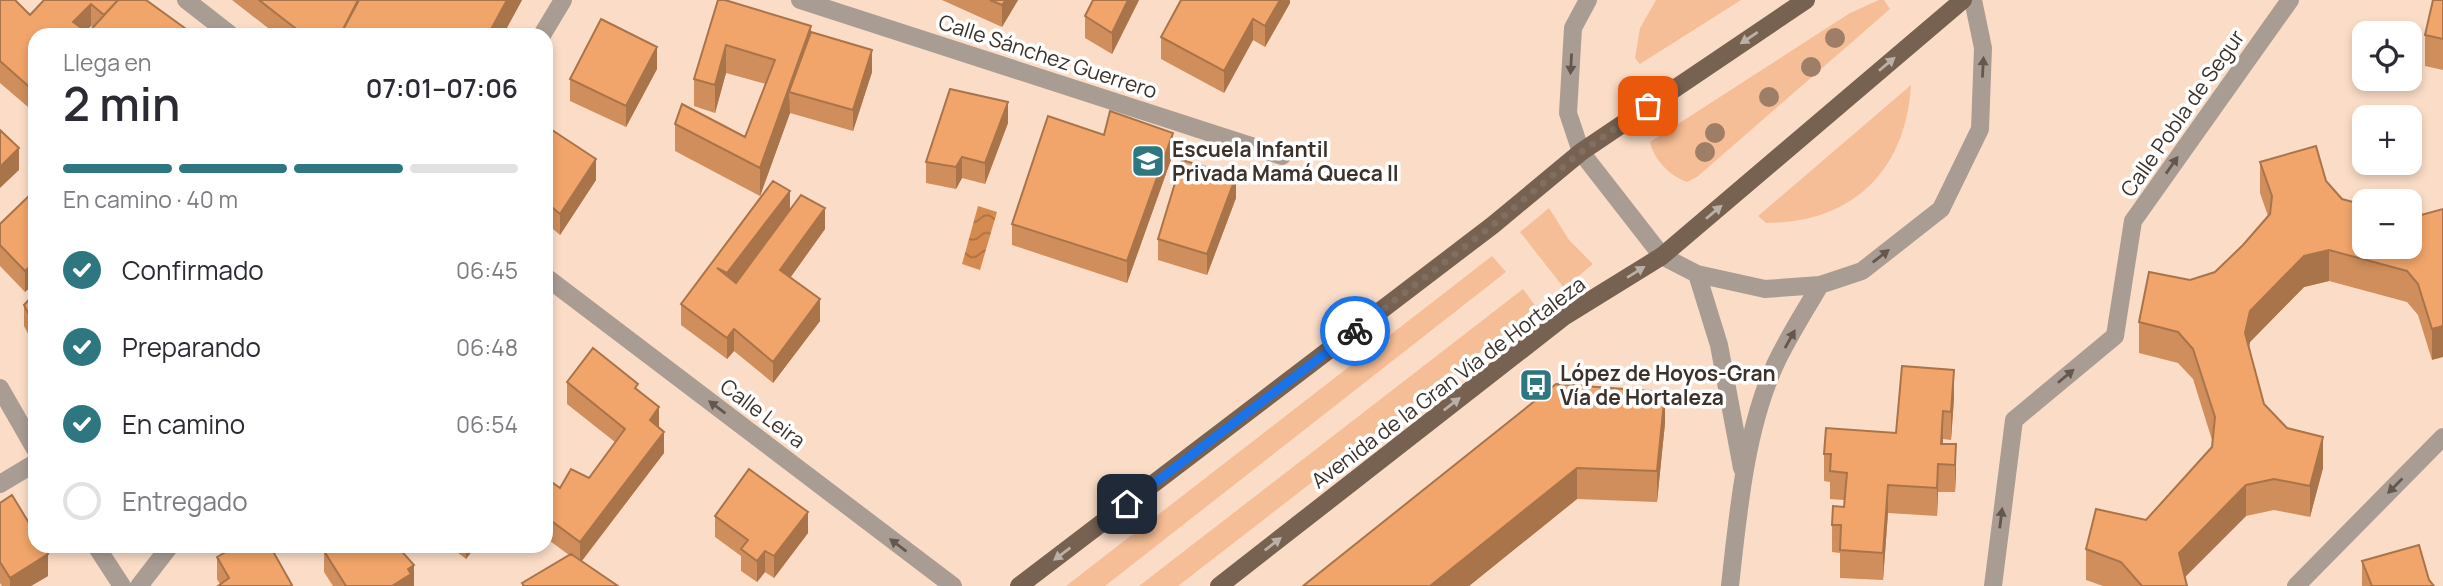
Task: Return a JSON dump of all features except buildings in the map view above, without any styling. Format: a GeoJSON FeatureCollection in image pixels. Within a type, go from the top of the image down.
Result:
{"type":"FeatureCollection","features":[{"type":"Feature","properties":{"kind":"main road"},"geometry":{"type":"LineString","coordinates":[[1019,586],[1493,225],[1581,152],[1806,0]]}},
{"type":"Feature","properties":{"kind":"main road","name":"Avenida de la Gran Vía de Hortaleza"},"geometry":{"type":"LineString","coordinates":[[1219,586],[1565,316],[1662,256],[1963,0]]}},
{"type":"Feature","properties":{"kind":"street"},"geometry":{"type":"LineString","coordinates":[[186,0],[222,28]]}},
{"type":"Feature","properties":{"kind":"street"},"geometry":{"type":"LineString","coordinates":[[546,28],[564,0]]}},
{"type":"Feature","properties":{"kind":"street","name":"Calle Sánchez Guerrero"},"geometry":{"type":"LineString","coordinates":[[800,0],[1282,156]]}},
{"type":"Feature","properties":{"kind":"street"},"geometry":{"type":"LineString","coordinates":[[1588,0],[1573,27],[1568,113],[1581,152],[1662,256],[1697,274],[1765,289],[1820,285],[1861,271],[1941,209],[1980,130],[1983,48],[1973,0]]}},
{"type":"Feature","properties":{"kind":"street","name":"Calle Pobla de Segur"},"geometry":{"type":"LineString","coordinates":[[1993,586],[2014,420],[2115,335],[2133,221],[2290,0]]}},
{"type":"Feature","properties":{"kind":"street"},"geometry":{"type":"LineString","coordinates":[[1697,274],[1719,345],[1743,473]]}},
{"type":"Feature","properties":{"kind":"street","name":"Calle Leira"},"geometry":{"type":"LineString","coordinates":[[553,282],[953,586]]}},
{"type":"Feature","properties":{"kind":"street"},"geometry":{"type":"LineString","coordinates":[[1730,586],[1743,473],[1775,366],[1820,285]]}},
{"type":"Feature","properties":{"kind":"street"},"geometry":{"type":"LineString","coordinates":[[0,388],[28,437]]}},
{"type":"Feature","properties":{"kind":"street"},"geometry":{"type":"LineString","coordinates":[[2296,586],[2443,437]]}},
{"type":"Feature","properties":{"kind":"street"},"geometry":{"type":"LineString","coordinates":[[0,484],[28,467]]}},
{"type":"Feature","properties":{"kind":"street"},"geometry":{"type":"LineString","coordinates":[[101,553],[122,586]]}},
{"type":"Feature","properties":{"kind":"street"},"geometry":{"type":"LineString","coordinates":[[139,586],[165,553]]}},
{"type":"Feature","properties":{"kind":"shaded area"},"geometry":{"type":"Polygon","coordinates":[[[1656,0],[1741,0],[1640,64],[1635,58],[1640,28],[1656,0]]]}},
{"type":"Feature","properties":{"kind":"shaded area"},"geometry":{"type":"Polygon","coordinates":[[[1884,0],[1890,9],[1697,177],[1687,182],[1659,161],[1650,142],[1850,13],[1884,0]]]}},
{"type":"Feature","properties":{"kind":"shaded area"},"geometry":{"type":"Polygon","coordinates":[[[1911,85],[1907,115],[1898,142],[1886,166],[1869,186],[1849,202],[1797,221],[1766,223],[1758,216],[1911,85]]]}},
{"type":"Feature","properties":{"kind":"shaded area"},"geometry":{"type":"Polygon","coordinates":[[[1549,208],[1569,240],[1593,264],[1564,288],[1520,232],[1549,208]]]}},
{"type":"Feature","properties":{"kind":"shaded area"},"geometry":{"type":"Polygon","coordinates":[[[1492,256],[1506,272],[1105,586],[1066,586],[1492,256]]]}},
{"type":"Feature","properties":{"kind":"shaded area"},"geometry":{"type":"Polygon","coordinates":[[[1523,289],[1537,308],[1178,586],[1139,586],[1523,289]]]}},
{"type":"Feature","properties":{"kind":"water"},"geometry":{"type":"Polygon","coordinates":[[[978,206],[997,212],[980,270],[962,264],[978,206]]]}},
{"type":"Feature","properties":{"kind":"way so far"},"geometry":{"type":"LineString","coordinates":[[1355,331],[1493,225],[1581,152],[1648,106]]}},
{"type":"Feature","properties":{"kind":"place","name":"Escuela Infantil Privada Mamá Queca II"},"geometry":{"type":"Point","coordinates":[1148,161]}},
{"type":"Feature","properties":{"kind":"place","name":"López de Hoyos-Gran Vía de Hortaleza"},"geometry":{"type":"Point","coordinates":[1536,385]}},
{"type":"Feature","properties":{"kind":"route"},"geometry":{"type":"LineString","coordinates":[[1127,504],[1355,331]]}}]}
